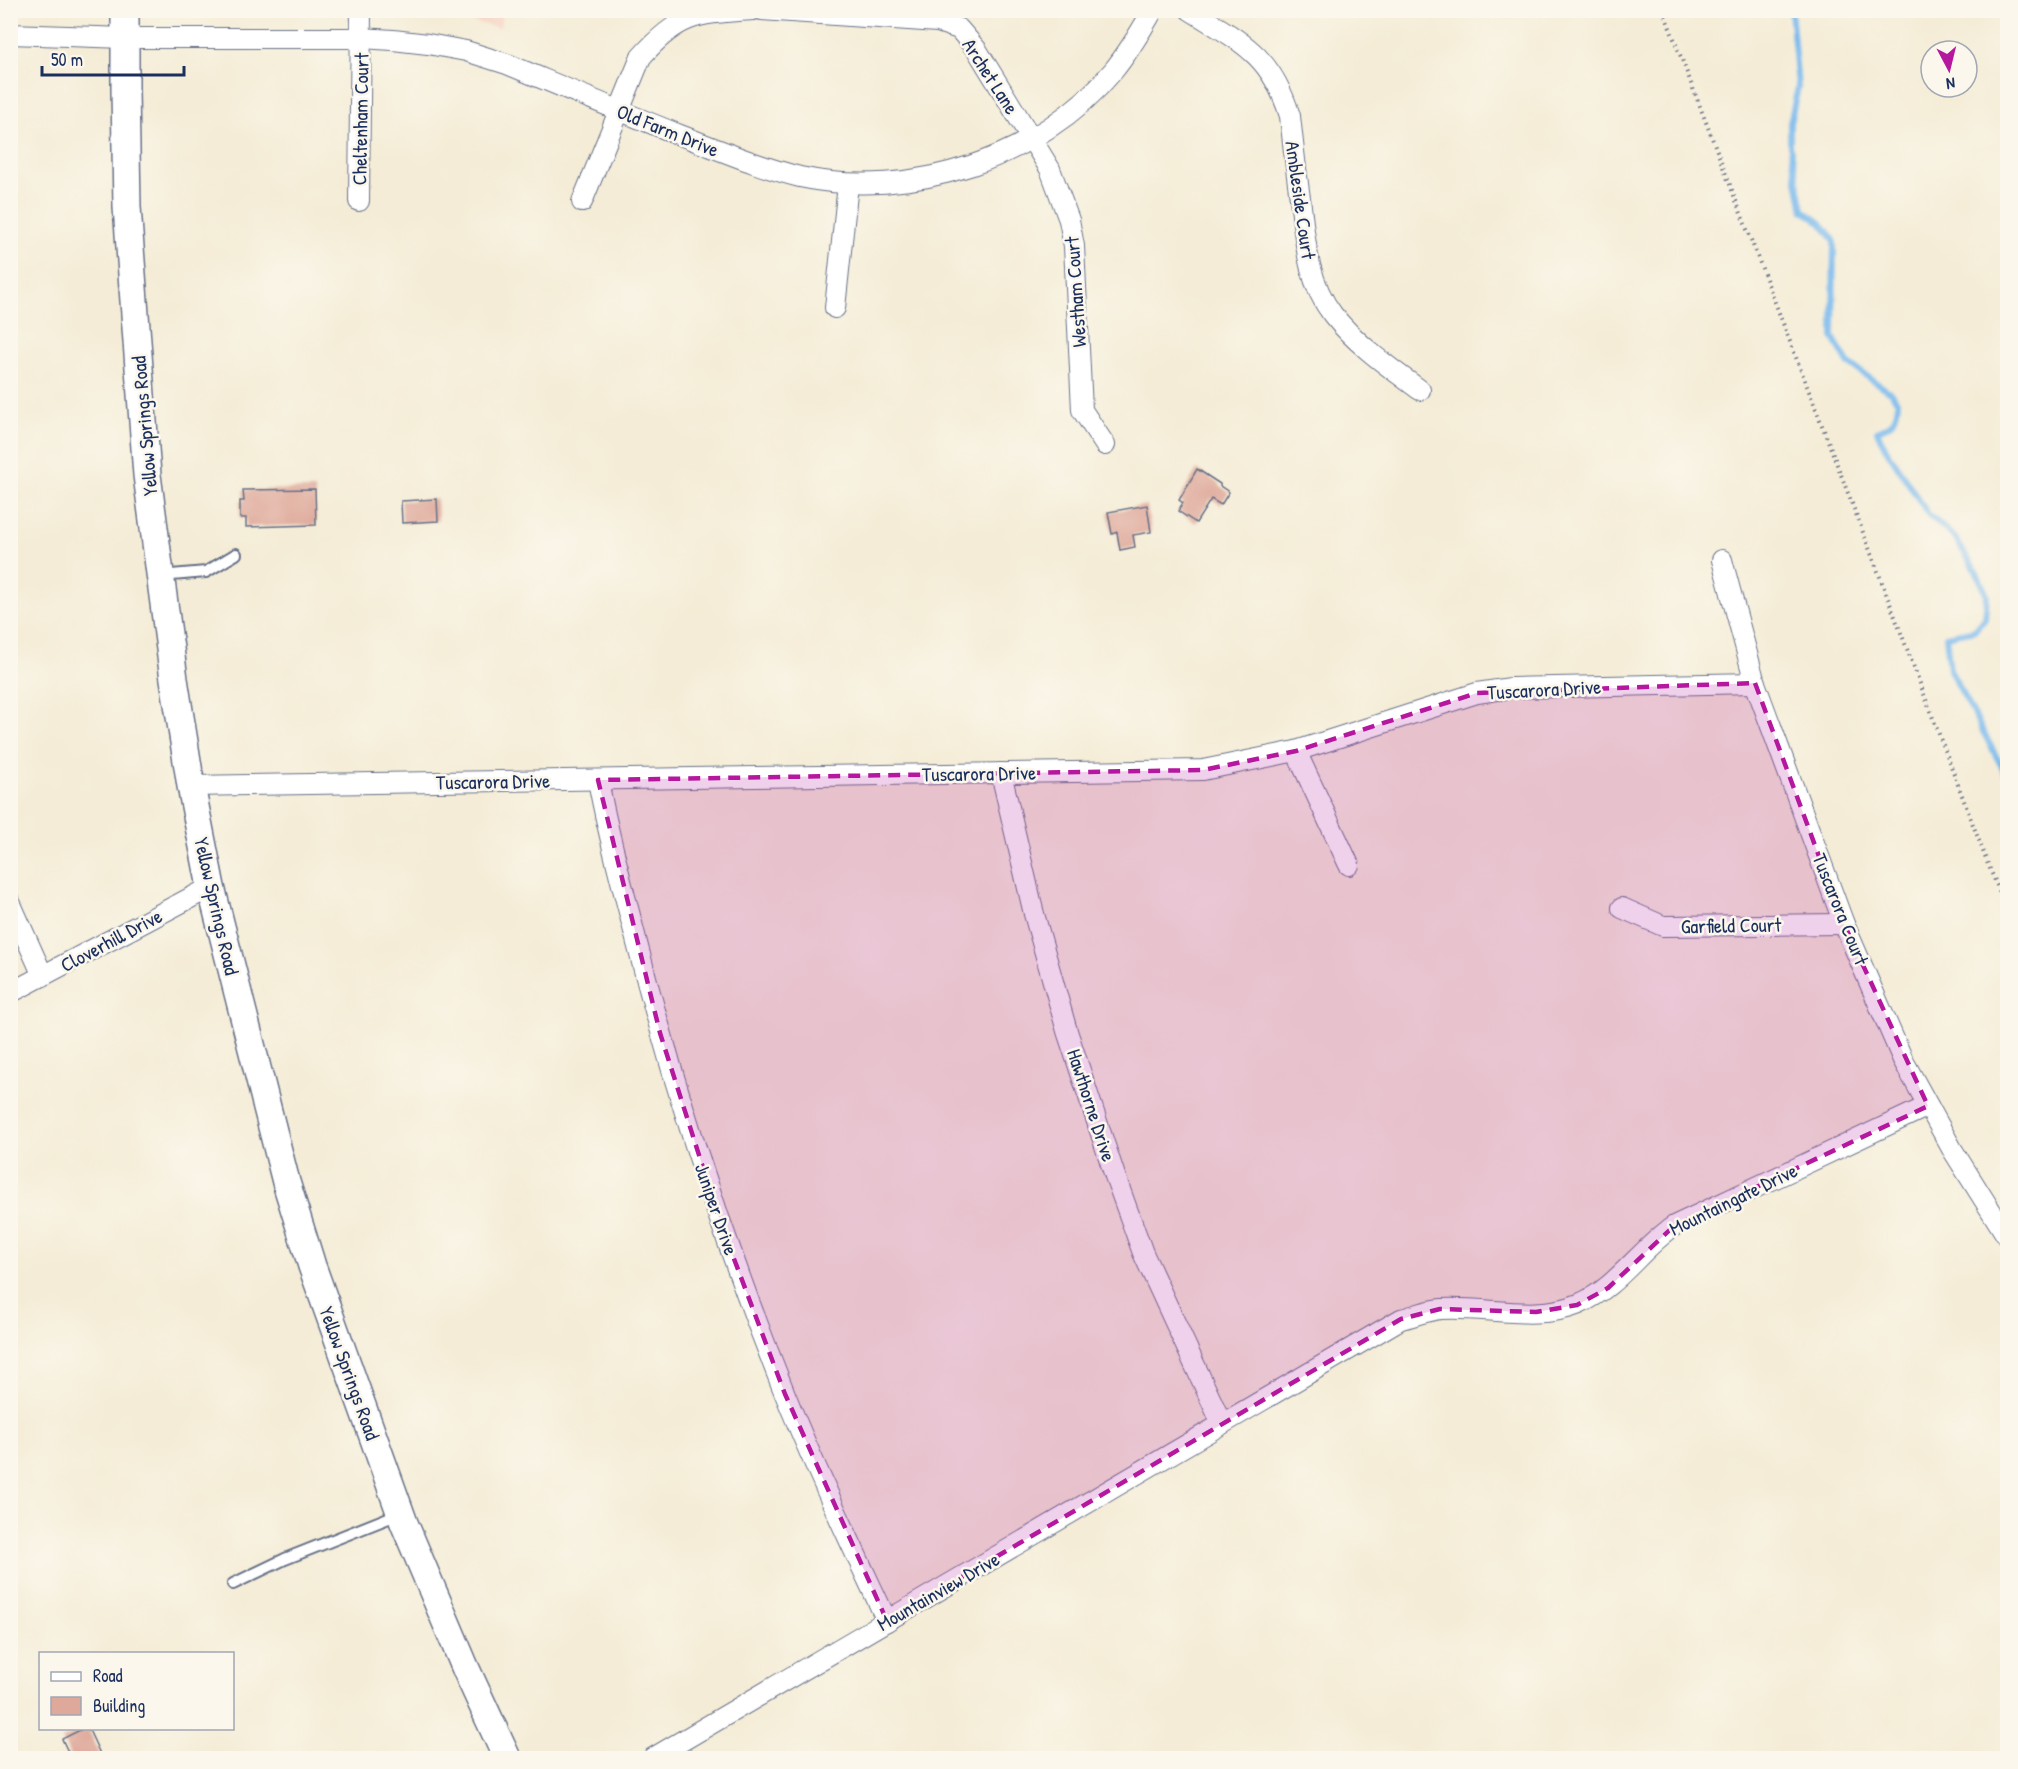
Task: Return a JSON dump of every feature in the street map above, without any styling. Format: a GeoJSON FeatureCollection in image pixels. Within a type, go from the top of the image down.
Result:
{"type":"FeatureCollection","features":[{"type":"Feature","properties":{"kind":"main road","name":"Yellow Springs Road"},"geometry":{"type":"LineString","coordinates":[[126,10],[127,207],[143,433],[159,576],[191,786],[211,886],[286,1182],[306,1248],[401,1513],[465,1667],[507,1758]]}},
{"type":"Feature","properties":{"kind":"street","name":"Cheltenham Court"},"geometry":{"type":"LineString","coordinates":[[359,201],[361,10]]}},
{"type":"Feature","properties":{"kind":"street"},"geometry":{"type":"LineString","coordinates":[[582,202],[641,57],[657,38],[673,25],[703,13],[753,10]]}},
{"type":"Feature","properties":{"kind":"street","name":"Archet Lane"},"geometry":{"type":"LineString","coordinates":[[762,10],[938,22],[959,29],[977,50],[1031,140]]}},
{"type":"Feature","properties":{"kind":"street","name":"Old Farm Drive"},"geometry":{"type":"LineString","coordinates":[[10,34],[125,38],[361,38],[428,44],[466,51],[507,64],[619,111],[756,164],[802,177],[848,184],[872,184],[946,173],[986,160],[1031,140],[1087,97],[1113,71],[1153,10]]}},
{"type":"Feature","properties":{"kind":"street","name":"Ambleside Court"},"geometry":{"type":"LineString","coordinates":[[1190,10],[1243,43],[1265,63],[1285,99],[1290,116],[1305,243],[1311,273],[1320,294],[1334,315],[1370,352],[1420,390]]}},
{"type":"Feature","properties":{"kind":"street","name":"Westham Court"},"geometry":{"type":"LineString","coordinates":[[1031,140],[1050,169],[1070,220],[1074,246],[1082,410],[1106,445]]}},
{"type":"Feature","properties":{"kind":"street"},"geometry":{"type":"LineString","coordinates":[[835,308],[848,184]]}},
{"type":"Feature","properties":{"kind":"street","name":"Tuscarora Court"},"geometry":{"type":"LineString","coordinates":[[1722,560],[1755,683],[1844,924],[1903,1060],[1952,1149],[2007,1238]]}},
{"type":"Feature","properties":{"kind":"street","name":"Tuscarora Drive"},"geometry":{"type":"LineString","coordinates":[[191,786],[1203,770],[1296,751],[1477,693],[1512,688],[1755,683]]}},
{"type":"Feature","properties":{"kind":"street"},"geometry":{"type":"LineString","coordinates":[[1296,751],[1349,865]]}},
{"type":"Feature","properties":{"kind":"street","name":"Hawthorne Drive"},"geometry":{"type":"LineString","coordinates":[[1001,773],[1034,914],[1065,1022],[1115,1176],[1143,1252],[1222,1424]]}},
{"type":"Feature","properties":{"kind":"street","name":"Juniper Drive"},"geometry":{"type":"LineString","coordinates":[[598,780],[606,821],[660,1033],[722,1227],[785,1394],[887,1621]]}},
{"type":"Feature","properties":{"kind":"street","name":"Cloverhill Drive"},"geometry":{"type":"LineString","coordinates":[[10,993],[211,886]]}},
{"type":"Feature","properties":{"kind":"street"},"geometry":{"type":"LineString","coordinates":[[10,902],[43,976]]}},
{"type":"Feature","properties":{"kind":"street","name":"Garfield Court"},"geometry":{"type":"LineString","coordinates":[[1622,908],[1663,926],[1844,924]]}},
{"type":"Feature","properties":{"kind":"street","name":"Mountaingate Drive"},"geometry":{"type":"LineString","coordinates":[[1222,1424],[1401,1319],[1440,1309],[1536,1312],[1577,1305],[1608,1288],[1660,1236],[1674,1226],[1928,1106]]}},
{"type":"Feature","properties":{"kind":"street","name":"Mountainview Drive"},"geometry":{"type":"LineString","coordinates":[[653,1758],[1222,1424]]}},
{"type":"Feature","properties":{"kind":"lane"},"geometry":{"type":"LineString","coordinates":[[159,576],[207,572],[236,554]]}},
{"type":"Feature","properties":{"kind":"lane"},"geometry":{"type":"LineString","coordinates":[[232,1584],[285,1559],[401,1513]]}},
{"type":"Feature","properties":{"kind":"path"},"geometry":{"type":"LineString","coordinates":[[1663,10],[2007,911]]}},
{"type":"Feature","properties":{"kind":"highlighted area"},"geometry":{"type":"Polygon","coordinates":[[[1755,683],[1844,924],[1928,1106],[1674,1226],[1608,1288],[1577,1305],[1536,1312],[1440,1309],[1401,1319],[887,1621],[785,1394],[722,1227],[660,1033],[598,780],[1203,770],[1296,751],[1477,693],[1755,683]]]}},
{"type":"Feature","properties":{"kind":"shaded area"},"geometry":{"type":"Polygon","coordinates":[[[400,11],[502,11],[500,28],[447,16],[400,11]]]}},
{"type":"Feature","properties":{"kind":"building"},"geometry":{"type":"Polygon","coordinates":[[[1197,469],[1229,492],[1221,505],[1211,499],[1196,523],[1178,511],[1183,503],[1179,500],[1197,469]]]}},
{"type":"Feature","properties":{"kind":"building"},"geometry":{"type":"Polygon","coordinates":[[[315,489],[316,525],[246,527],[246,518],[240,518],[240,501],[244,501],[243,490],[315,489]]]}},
{"type":"Feature","properties":{"kind":"building"},"geometry":{"type":"Polygon","coordinates":[[[437,499],[438,521],[402,523],[401,501],[437,499]]]}},
{"type":"Feature","properties":{"kind":"building"},"geometry":{"type":"Polygon","coordinates":[[[1147,505],[1151,532],[1133,535],[1135,547],[1120,550],[1117,532],[1112,534],[1108,512],[1147,505]]]}},
{"type":"Feature","properties":{"kind":"building"},"geometry":{"type":"Polygon","coordinates":[[[80,1730],[89,1730],[102,1758],[71,1758],[62,1739],[80,1730]]]}},
{"type":"Feature","properties":{"kind":"waterway"},"geometry":{"type":"LineString","coordinates":[[1791,10],[1798,87],[1790,123],[1790,145],[1803,210],[1821,223],[1834,240],[1833,337],[1848,363],[1891,393],[1898,402],[1897,413],[1893,421],[1877,431],[1928,514],[1955,538],[1976,571],[1987,595],[1985,618],[1975,630],[1946,636],[1950,670],[2008,778]]}}]}
